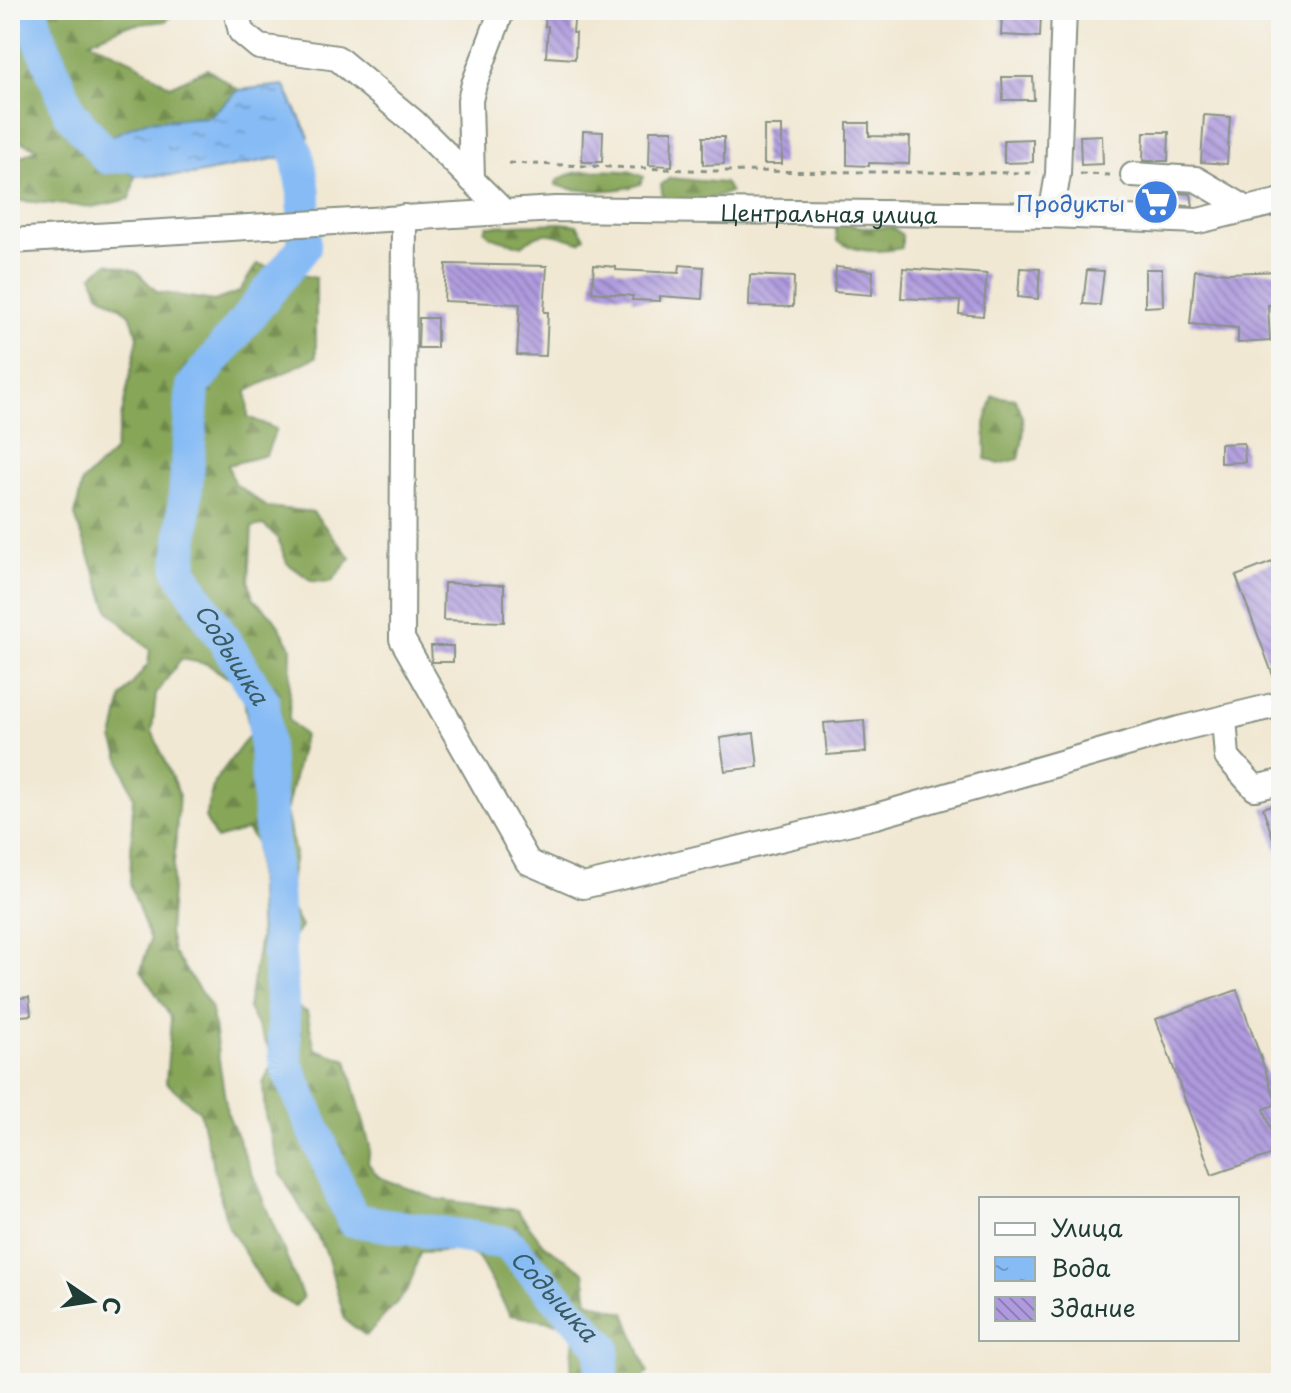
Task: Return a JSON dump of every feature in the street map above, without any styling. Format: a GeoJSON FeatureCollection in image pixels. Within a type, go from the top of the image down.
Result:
{"type":"FeatureCollection","features":[{"type":"Feature","properties":{"kind":"street"},"geometry":{"type":"LineString","coordinates":[[236,10],[241,32],[259,47],[337,58],[414,122],[504,212]]}},
{"type":"Feature","properties":{"kind":"street"},"geometry":{"type":"LineString","coordinates":[[472,180],[470,100],[502,10]]}},
{"type":"Feature","properties":{"kind":"street"},"geometry":{"type":"LineString","coordinates":[[1051,215],[1058,174],[1064,10]]}},
{"type":"Feature","properties":{"kind":"street"},"geometry":{"type":"LineString","coordinates":[[1133,175],[1196,179],[1247,209]]}},
{"type":"Feature","properties":{"kind":"street","name":"Центральная улица"},"geometry":{"type":"LineString","coordinates":[[10,241],[556,209],[1051,215],[1198,221],[1281,201]]}},
{"type":"Feature","properties":{"kind":"street"},"geometry":{"type":"LineString","coordinates":[[404,217],[402,639],[528,862],[583,886],[876,816],[1179,729],[1281,704]]}},
{"type":"Feature","properties":{"kind":"street"},"geometry":{"type":"LineString","coordinates":[[1224,718],[1227,757],[1255,788],[1281,782]]}},
{"type":"Feature","properties":{"kind":"path"},"geometry":{"type":"LineString","coordinates":[[509,163],[715,171],[1133,175]]}},
{"type":"Feature","properties":{"kind":"green space"},"geometry":{"type":"Polygon","coordinates":[[[10,10],[177,10],[166,21],[124,26],[90,41],[133,61],[170,86],[207,69],[239,90],[209,117],[145,121],[107,157],[135,176],[130,199],[93,207],[10,200],[10,162],[37,149],[10,136],[10,10]]]}},
{"type":"Feature","properties":{"kind":"green space"},"geometry":{"type":"Polygon","coordinates":[[[629,171],[644,177],[640,184],[598,190],[556,185],[562,177],[580,172],[629,171]]]}},
{"type":"Feature","properties":{"kind":"green space"},"geometry":{"type":"Polygon","coordinates":[[[670,178],[724,183],[731,192],[683,206],[663,199],[661,185],[670,178]]]}},
{"type":"Feature","properties":{"kind":"green space"},"geometry":{"type":"Polygon","coordinates":[[[835,222],[867,228],[892,227],[902,235],[902,248],[885,251],[845,245],[837,241],[835,222]]]}},
{"type":"Feature","properties":{"kind":"green space"},"geometry":{"type":"Polygon","coordinates":[[[577,225],[585,237],[580,242],[543,234],[522,246],[492,237],[485,231],[487,226],[577,225]]]}},
{"type":"Feature","properties":{"kind":"green space"},"geometry":{"type":"Polygon","coordinates":[[[108,263],[136,271],[157,292],[214,301],[239,292],[257,264],[316,278],[316,357],[247,391],[248,417],[276,429],[266,455],[228,465],[234,483],[267,507],[313,512],[351,558],[331,582],[312,581],[287,563],[277,537],[263,525],[252,527],[249,582],[253,598],[274,618],[291,647],[289,720],[304,735],[286,812],[295,854],[287,901],[301,927],[269,973],[288,1003],[307,1012],[315,1049],[347,1060],[370,1146],[368,1163],[379,1177],[436,1199],[517,1210],[543,1244],[584,1272],[588,1301],[625,1313],[648,1373],[637,1383],[570,1383],[574,1335],[558,1323],[510,1315],[478,1257],[462,1250],[420,1252],[408,1290],[366,1336],[345,1320],[326,1252],[281,1173],[265,1115],[263,1084],[274,1059],[248,1008],[260,938],[256,842],[247,830],[216,839],[205,818],[214,782],[250,734],[242,687],[207,664],[181,659],[156,694],[152,731],[179,794],[169,932],[173,952],[211,1007],[227,1112],[303,1298],[295,1306],[269,1293],[227,1224],[200,1112],[166,1082],[171,1018],[141,970],[150,940],[130,884],[133,797],[113,739],[122,697],[148,664],[150,650],[109,611],[75,516],[82,482],[114,452],[138,337],[130,314],[99,293],[92,275],[108,263]]]}},
{"type":"Feature","properties":{"kind":"green space"},"geometry":{"type":"Polygon","coordinates":[[[993,396],[1015,399],[1023,421],[1019,459],[999,464],[986,459],[985,424],[993,396]]]}},
{"type":"Feature","properties":{"kind":"water"},"geometry":{"type":"Polygon","coordinates":[[[284,85],[309,137],[297,154],[192,175],[135,176],[107,157],[109,137],[145,121],[209,117],[239,90],[284,85]]]}},
{"type":"Feature","properties":{"kind":"building"},"geometry":{"type":"Polygon","coordinates":[[[546,10],[575,10],[575,59],[546,57],[546,10]]]}},
{"type":"Feature","properties":{"kind":"building"},"geometry":{"type":"Polygon","coordinates":[[[1002,12],[1041,13],[1040,37],[1001,35],[1002,12]]]}},
{"type":"Feature","properties":{"kind":"building"},"geometry":{"type":"Polygon","coordinates":[[[1002,77],[1033,77],[1034,100],[1003,100],[1002,77]]]}},
{"type":"Feature","properties":{"kind":"building"},"geometry":{"type":"Polygon","coordinates":[[[1204,115],[1230,117],[1227,164],[1201,162],[1204,115]]]}},
{"type":"Feature","properties":{"kind":"building"},"geometry":{"type":"Polygon","coordinates":[[[847,123],[869,123],[869,136],[910,137],[909,164],[847,165],[847,123]]]}},
{"type":"Feature","properties":{"kind":"building"},"geometry":{"type":"Polygon","coordinates":[[[764,126],[782,126],[782,164],[764,164],[764,126]]]}},
{"type":"Feature","properties":{"kind":"building"},"geometry":{"type":"Polygon","coordinates":[[[650,130],[673,130],[672,166],[649,165],[650,130]]]}},
{"type":"Feature","properties":{"kind":"building"},"geometry":{"type":"Polygon","coordinates":[[[583,131],[603,132],[602,162],[582,162],[583,131]]]}},
{"type":"Feature","properties":{"kind":"building"},"geometry":{"type":"Polygon","coordinates":[[[1144,132],[1169,132],[1168,161],[1143,161],[1144,132]]]}},
{"type":"Feature","properties":{"kind":"building"},"geometry":{"type":"Polygon","coordinates":[[[1102,135],[1103,164],[1081,165],[1080,136],[1102,135]]]}},
{"type":"Feature","properties":{"kind":"building"},"geometry":{"type":"Polygon","coordinates":[[[703,137],[724,137],[724,164],[703,165],[703,137]]]}},
{"type":"Feature","properties":{"kind":"building"},"geometry":{"type":"Polygon","coordinates":[[[1033,139],[1033,162],[1004,163],[1004,140],[1033,139]]]}},
{"type":"Feature","properties":{"kind":"building"},"geometry":{"type":"Polygon","coordinates":[[[1154,191],[1191,194],[1193,206],[1144,204],[1143,195],[1155,194],[1154,191]]]}},
{"type":"Feature","properties":{"kind":"building"},"geometry":{"type":"Polygon","coordinates":[[[446,264],[547,266],[544,312],[548,312],[546,356],[517,355],[520,304],[444,301],[446,264]]]}},
{"type":"Feature","properties":{"kind":"building"},"geometry":{"type":"Polygon","coordinates":[[[594,265],[616,267],[616,270],[679,273],[680,265],[704,267],[702,299],[660,296],[660,301],[632,300],[633,296],[592,292],[594,265]]]}},
{"type":"Feature","properties":{"kind":"building"},"geometry":{"type":"Polygon","coordinates":[[[836,267],[873,271],[872,295],[834,292],[836,267]]]}},
{"type":"Feature","properties":{"kind":"building"},"geometry":{"type":"Polygon","coordinates":[[[903,268],[987,274],[983,316],[959,314],[960,301],[901,298],[903,268]]]}},
{"type":"Feature","properties":{"kind":"building"},"geometry":{"type":"Polygon","coordinates":[[[1020,268],[1040,269],[1038,299],[1018,297],[1020,268]]]}},
{"type":"Feature","properties":{"kind":"building"},"geometry":{"type":"Polygon","coordinates":[[[1145,269],[1162,269],[1163,306],[1145,307],[1145,269]]]}},
{"type":"Feature","properties":{"kind":"building"},"geometry":{"type":"Polygon","coordinates":[[[1087,270],[1104,271],[1100,305],[1083,304],[1087,270]]]}},
{"type":"Feature","properties":{"kind":"building"},"geometry":{"type":"Polygon","coordinates":[[[1195,270],[1229,273],[1281,271],[1281,305],[1268,305],[1270,341],[1238,343],[1238,328],[1190,324],[1195,270]]]}},
{"type":"Feature","properties":{"kind":"building"},"geometry":{"type":"Polygon","coordinates":[[[750,275],[794,277],[793,307],[749,306],[750,275]]]}},
{"type":"Feature","properties":{"kind":"building"},"geometry":{"type":"Polygon","coordinates":[[[419,318],[437,318],[437,348],[418,348],[419,318]]]}},
{"type":"Feature","properties":{"kind":"building"},"geometry":{"type":"Polygon","coordinates":[[[1244,443],[1245,462],[1220,463],[1220,444],[1244,443]]]}},
{"type":"Feature","properties":{"kind":"building"},"geometry":{"type":"Polygon","coordinates":[[[1272,562],[1281,586],[1281,689],[1278,689],[1236,576],[1272,562]]]}},
{"type":"Feature","properties":{"kind":"building"},"geometry":{"type":"Polygon","coordinates":[[[444,583],[504,585],[504,622],[443,620],[444,583]]]}},
{"type":"Feature","properties":{"kind":"building"},"geometry":{"type":"Polygon","coordinates":[[[431,646],[453,646],[453,662],[432,662],[431,646]]]}},
{"type":"Feature","properties":{"kind":"building"},"geometry":{"type":"Polygon","coordinates":[[[864,720],[866,752],[827,755],[824,723],[864,720]]]}},
{"type":"Feature","properties":{"kind":"building"},"geometry":{"type":"Polygon","coordinates":[[[754,733],[758,767],[725,771],[720,738],[754,733]]]}},
{"type":"Feature","properties":{"kind":"building"},"geometry":{"type":"Polygon","coordinates":[[[1281,802],[1281,854],[1278,854],[1263,808],[1281,802]]]}},
{"type":"Feature","properties":{"kind":"building"},"geometry":{"type":"Polygon","coordinates":[[[1237,990],[1277,1104],[1264,1109],[1279,1152],[1212,1175],[1156,1019],[1237,990]]]}},
{"type":"Feature","properties":{"kind":"building"},"geometry":{"type":"Polygon","coordinates":[[[29,997],[31,1015],[10,1017],[10,999],[29,997]]]}},
{"type":"Feature","properties":{"kind":"waterway","name":"Содышка"},"geometry":{"type":"LineString","coordinates":[[31,10],[70,113],[107,157],[150,153]]}},
{"type":"Feature","properties":{"kind":"waterway","name":"Содышка"},"geometry":{"type":"LineString","coordinates":[[262,141],[289,138],[297,154],[304,193],[304,247],[193,386],[180,571],[263,701],[286,1064],[353,1220],[507,1243],[603,1347],[601,1383]]}},
{"type":"Feature","properties":{"kind":"place","name":"Продукты"},"geometry":{"type":"Point","coordinates":[1156,202]}}]}
